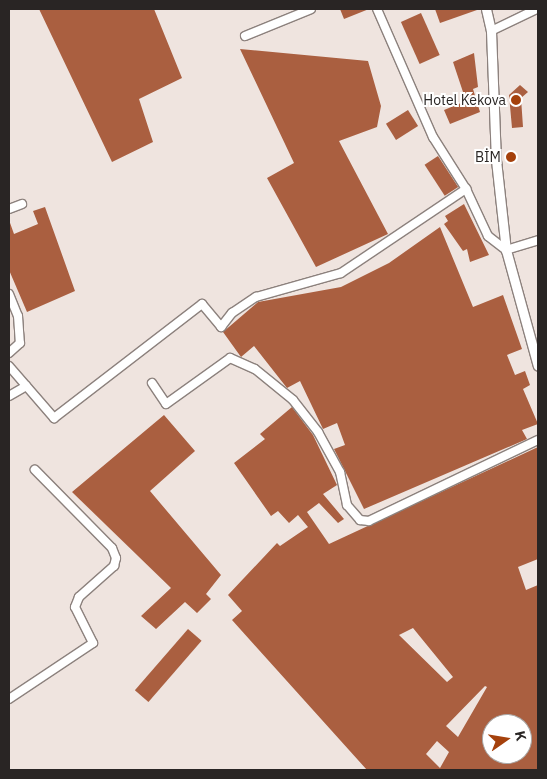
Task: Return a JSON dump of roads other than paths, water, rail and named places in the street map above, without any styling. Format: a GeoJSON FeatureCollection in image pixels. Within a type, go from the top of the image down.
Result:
{"type":"FeatureCollection","features":[{"type":"Feature","properties":{"kind":"street"},"geometry":{"type":"LineString","coordinates":[[245,36],[311,9]]}},
{"type":"Feature","properties":{"kind":"street"},"geometry":{"type":"LineString","coordinates":[[377,9],[433,137],[466,188],[488,236],[506,250]]}},
{"type":"Feature","properties":{"kind":"street"},"geometry":{"type":"LineString","coordinates":[[486,9],[491,31],[496,160],[506,250],[538,366]]}},
{"type":"Feature","properties":{"kind":"street"},"geometry":{"type":"LineString","coordinates":[[491,31],[537,9]]}},
{"type":"Feature","properties":{"kind":"street"},"geometry":{"type":"LineString","coordinates":[[9,366],[54,418],[202,304],[221,327],[232,313],[256,297],[341,273],[466,188]]}},
{"type":"Feature","properties":{"kind":"street"},"geometry":{"type":"LineString","coordinates":[[9,209],[22,204]]}},
{"type":"Feature","properties":{"kind":"street"},"geometry":{"type":"LineString","coordinates":[[506,250],[538,240]]}},
{"type":"Feature","properties":{"kind":"street"},"geometry":{"type":"LineString","coordinates":[[9,294],[18,316],[20,343],[9,353]]}},
{"type":"Feature","properties":{"kind":"street"},"geometry":{"type":"LineString","coordinates":[[152,383],[166,404],[230,358],[255,369],[293,400],[318,432],[340,472],[347,505],[360,520],[369,521],[538,440]]}},
{"type":"Feature","properties":{"kind":"street"},"geometry":{"type":"LineString","coordinates":[[9,396],[26,386]]}},
{"type":"Feature","properties":{"kind":"street"},"geometry":{"type":"LineString","coordinates":[[9,699],[93,643],[76,616],[75,607],[79,597],[114,566],[116,558],[112,548],[35,470]]}},
{"type":"Feature","properties":{"kind":"place","name":"Hotel Kekova"},"geometry":{"type":"Point","coordinates":[516,100]}},
{"type":"Feature","properties":{"kind":"place","name":"BİM"},"geometry":{"type":"Point","coordinates":[511,157]}}]}
